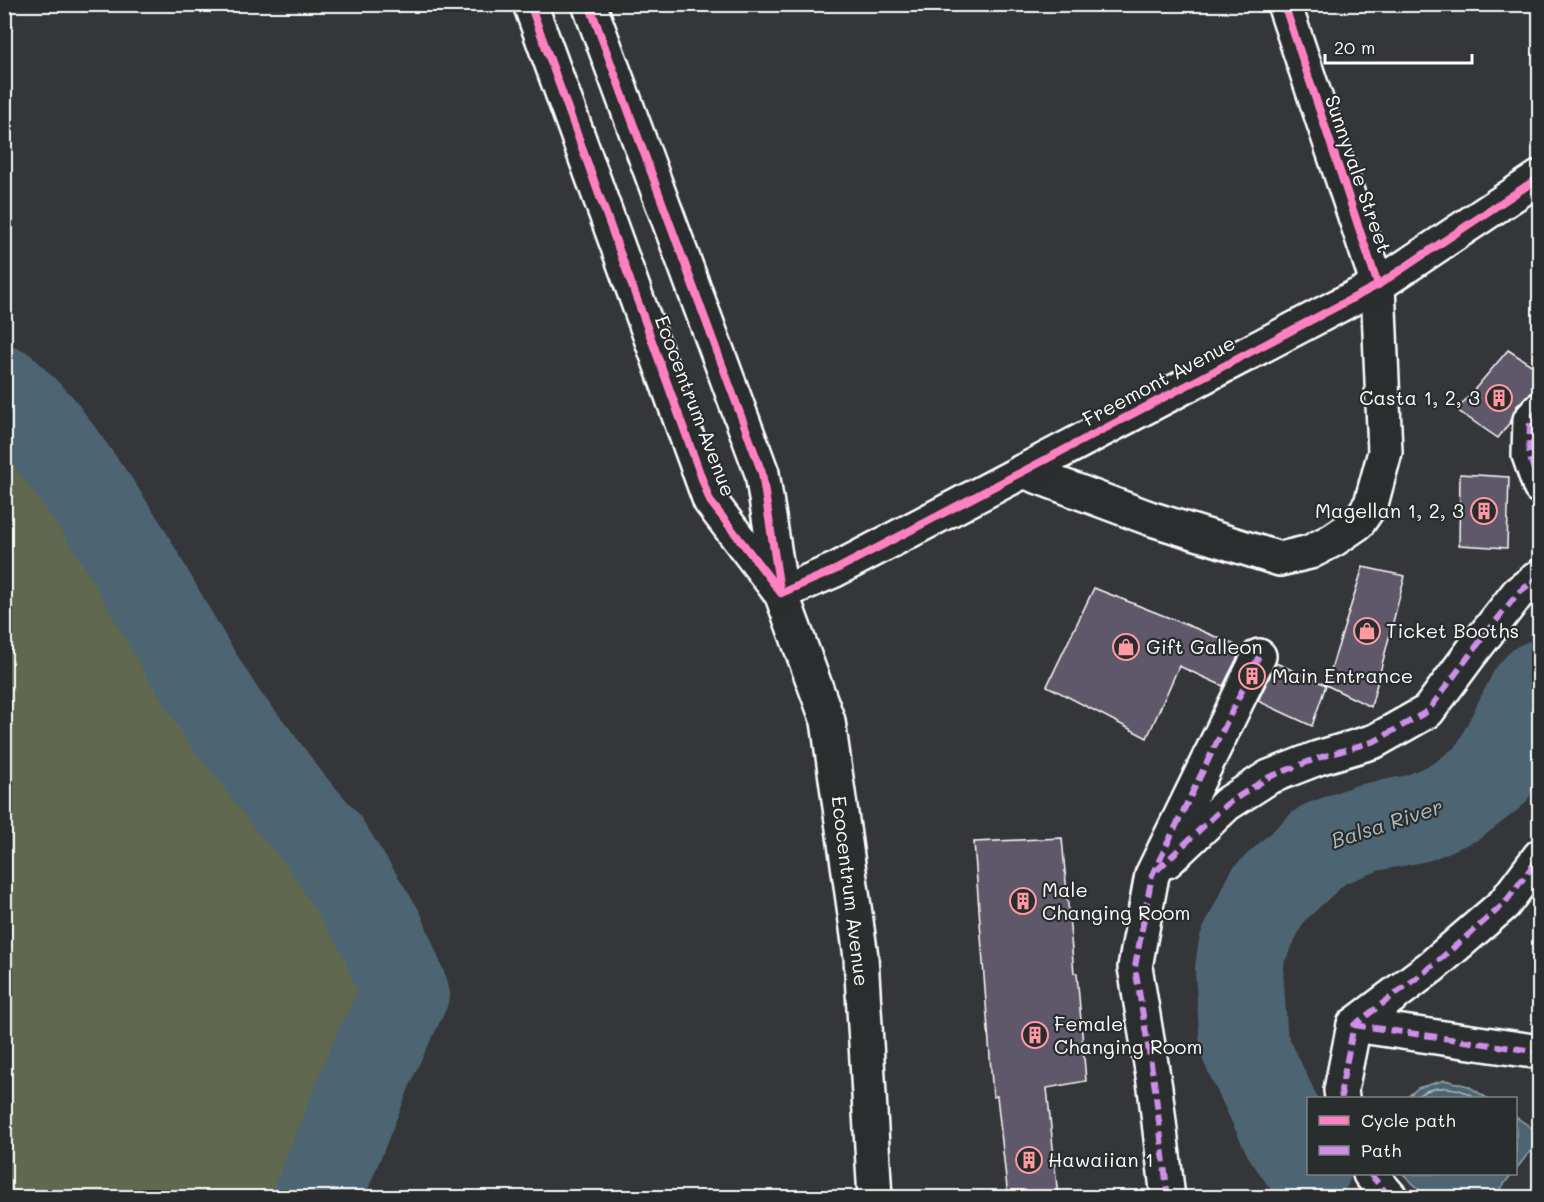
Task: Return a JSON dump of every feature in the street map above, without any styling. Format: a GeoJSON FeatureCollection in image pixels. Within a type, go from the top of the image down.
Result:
{"type":"FeatureCollection","features":[{"type":"Feature","properties":{"kind":"street","name":"Ecocentrum Avenue"},"geometry":{"type":"LineString","coordinates":[[530,4],[710,501],[781,593]]}},
{"type":"Feature","properties":{"kind":"street","name":"Ecocentrum Avenue"},"geometry":{"type":"LineString","coordinates":[[590,4],[762,473],[781,593],[828,721],[861,957],[874,1197]]}},
{"type":"Feature","properties":{"kind":"street","name":"Sunnyvale Street"},"geometry":{"type":"LineString","coordinates":[[1023,471],[1149,518],[1280,559],[1310,552],[1358,524],[1371,504],[1385,452],[1378,285],[1284,4]]}},
{"type":"Feature","properties":{"kind":"street","name":"Freemont Avenue"},"geometry":{"type":"LineString","coordinates":[[781,593],[835,570],[1378,285],[1539,177]]}},
{"type":"Feature","properties":{"kind":"street"},"geometry":{"type":"LineString","coordinates":[[1539,409],[1530,420],[1529,455],[1539,487]]}},
{"type":"Feature","properties":{"kind":"street"},"geometry":{"type":"LineString","coordinates":[[1152,875],[1227,804],[1269,777],[1318,758],[1375,741],[1428,711],[1518,593],[1539,576]]}},
{"type":"Feature","properties":{"kind":"street"},"geometry":{"type":"LineString","coordinates":[[1168,1197],[1155,1088],[1135,967],[1152,875],[1259,656]]}},
{"type":"Feature","properties":{"kind":"street"},"geometry":{"type":"LineString","coordinates":[[1342,1097],[1341,1090],[1354,1025],[1431,967],[1504,904],[1539,856]]}},
{"type":"Feature","properties":{"kind":"street"},"geometry":{"type":"LineString","coordinates":[[1354,1025],[1539,1052]]}},
{"type":"Feature","properties":{"kind":"street"},"geometry":{"type":"LineString","coordinates":[[1372,1175],[1391,1197]]}},
{"type":"Feature","properties":{"kind":"green space"},"geometry":{"type":"Polygon","coordinates":[[[4,390],[39,425],[96,504],[124,547],[223,716],[287,799],[323,840],[381,932],[405,993],[377,1050],[317,1197],[5,1197],[4,390]]]}},
{"type":"Feature","properties":{"kind":"water"},"geometry":{"type":"Polygon","coordinates":[[[1445,1080],[1468,1086],[1485,1097],[1407,1097],[1418,1088],[1445,1080]]]}},
{"type":"Feature","properties":{"kind":"water"},"geometry":{"type":"Polygon","coordinates":[[[1517,1118],[1539,1133],[1540,1139],[1517,1168],[1517,1118]]]}},
{"type":"Feature","properties":{"kind":"water"},"geometry":{"type":"Polygon","coordinates":[[[1404,1175],[1511,1175],[1493,1198],[1427,1197],[1404,1175]]]}},
{"type":"Feature","properties":{"kind":"building","name":"Casta 1, 2, 3"},"geometry":{"type":"Polygon","coordinates":[[[1508,350],[1539,370],[1539,386],[1516,407],[1511,421],[1498,438],[1457,410],[1508,350]]]}},
{"type":"Feature","properties":{"kind":"building","name":"Magellan 1, 2, 3"},"geometry":{"type":"Polygon","coordinates":[[[1460,474],[1509,477],[1507,548],[1459,545],[1460,474]]]}},
{"type":"Feature","properties":{"kind":"building","name":"Ticket Booths"},"geometry":{"type":"Polygon","coordinates":[[[1363,567],[1405,576],[1371,707],[1326,685],[1363,567]]]}},
{"type":"Feature","properties":{"kind":"building","name":"Gift Galleon"},"geometry":{"type":"Polygon","coordinates":[[[1094,588],[1242,648],[1223,686],[1179,666],[1147,738],[1047,686],[1094,588]]]}},
{"type":"Feature","properties":{"kind":"building"},"geometry":{"type":"Polygon","coordinates":[[[1276,663],[1326,685],[1312,726],[1258,701],[1276,663]]]}},
{"type":"Feature","properties":{"kind":"building"},"geometry":{"type":"Polygon","coordinates":[[[1062,838],[1086,1081],[1047,1088],[1058,1197],[1008,1197],[997,1096],[993,1097],[974,842],[1062,838]]]}},
{"type":"Feature","properties":{"kind":"waterway"},"geometry":{"type":"LineString","coordinates":[[4,390],[39,425],[96,504],[124,547],[223,716],[287,799],[323,840],[381,932],[405,993],[377,1050],[317,1198]]}},
{"type":"Feature","properties":{"kind":"waterway","name":"Balsa River"},"geometry":{"type":"LineString","coordinates":[[1307,1165],[1286,1134],[1244,1045],[1239,970],[1242,949],[1268,895],[1322,845],[1367,828],[1418,818],[1457,801],[1491,775],[1532,693],[1540,684]]}},
{"type":"Feature","properties":{"kind":"marked path"},"geometry":{"type":"LineString","coordinates":[[1540,409],[1530,420],[1529,455],[1540,487]]}},
{"type":"Feature","properties":{"kind":"marked path"},"geometry":{"type":"LineString","coordinates":[[1157,870],[1227,804],[1269,777],[1318,758],[1375,741],[1428,711],[1518,593],[1540,576]]}},
{"type":"Feature","properties":{"kind":"marked path"},"geometry":{"type":"LineString","coordinates":[[1168,1198],[1155,1088],[1135,967],[1152,875],[1259,656]]}},
{"type":"Feature","properties":{"kind":"marked path"},"geometry":{"type":"LineString","coordinates":[[1342,1097],[1341,1090],[1354,1025],[1431,967],[1504,904],[1540,856]]}},
{"type":"Feature","properties":{"kind":"marked path"},"geometry":{"type":"LineString","coordinates":[[1354,1025],[1540,1052]]}},
{"type":"Feature","properties":{"kind":"marked path"},"geometry":{"type":"LineString","coordinates":[[1371,1175],[1391,1198]]}},
{"type":"Feature","properties":{"kind":"cycle path"},"geometry":{"type":"LineString","coordinates":[[530,4],[710,501],[781,593]]}},
{"type":"Feature","properties":{"kind":"cycle path"},"geometry":{"type":"LineString","coordinates":[[589,4],[762,473],[780,590]]}},
{"type":"Feature","properties":{"kind":"cycle path"},"geometry":{"type":"LineString","coordinates":[[1284,4],[1378,285]]}},
{"type":"Feature","properties":{"kind":"cycle path"},"geometry":{"type":"LineString","coordinates":[[781,593],[835,570],[1378,285],[1540,177]]}},
{"type":"Feature","properties":{"kind":"place","name":"Casta 1, 2, 3"},"geometry":{"type":"Point","coordinates":[1499,398]}},
{"type":"Feature","properties":{"kind":"place","name":"Magellan 1, 2, 3"},"geometry":{"type":"Point","coordinates":[1484,511]}},
{"type":"Feature","properties":{"kind":"place","name":"Ticket Booths"},"geometry":{"type":"Point","coordinates":[1367,631]}},
{"type":"Feature","properties":{"kind":"place","name":"Gift Galleon"},"geometry":{"type":"Point","coordinates":[1126,647]}},
{"type":"Feature","properties":{"kind":"place","name":"Main Entrance"},"geometry":{"type":"Point","coordinates":[1252,676]}},
{"type":"Feature","properties":{"kind":"place","name":"Male Changing Room"},"geometry":{"type":"Point","coordinates":[1023,901]}},
{"type":"Feature","properties":{"kind":"place","name":"Female Changing Room"},"geometry":{"type":"Point","coordinates":[1035,1035]}},
{"type":"Feature","properties":{"kind":"place","name":"Hawaiian 1"},"geometry":{"type":"Point","coordinates":[1029,1160]}}]}
